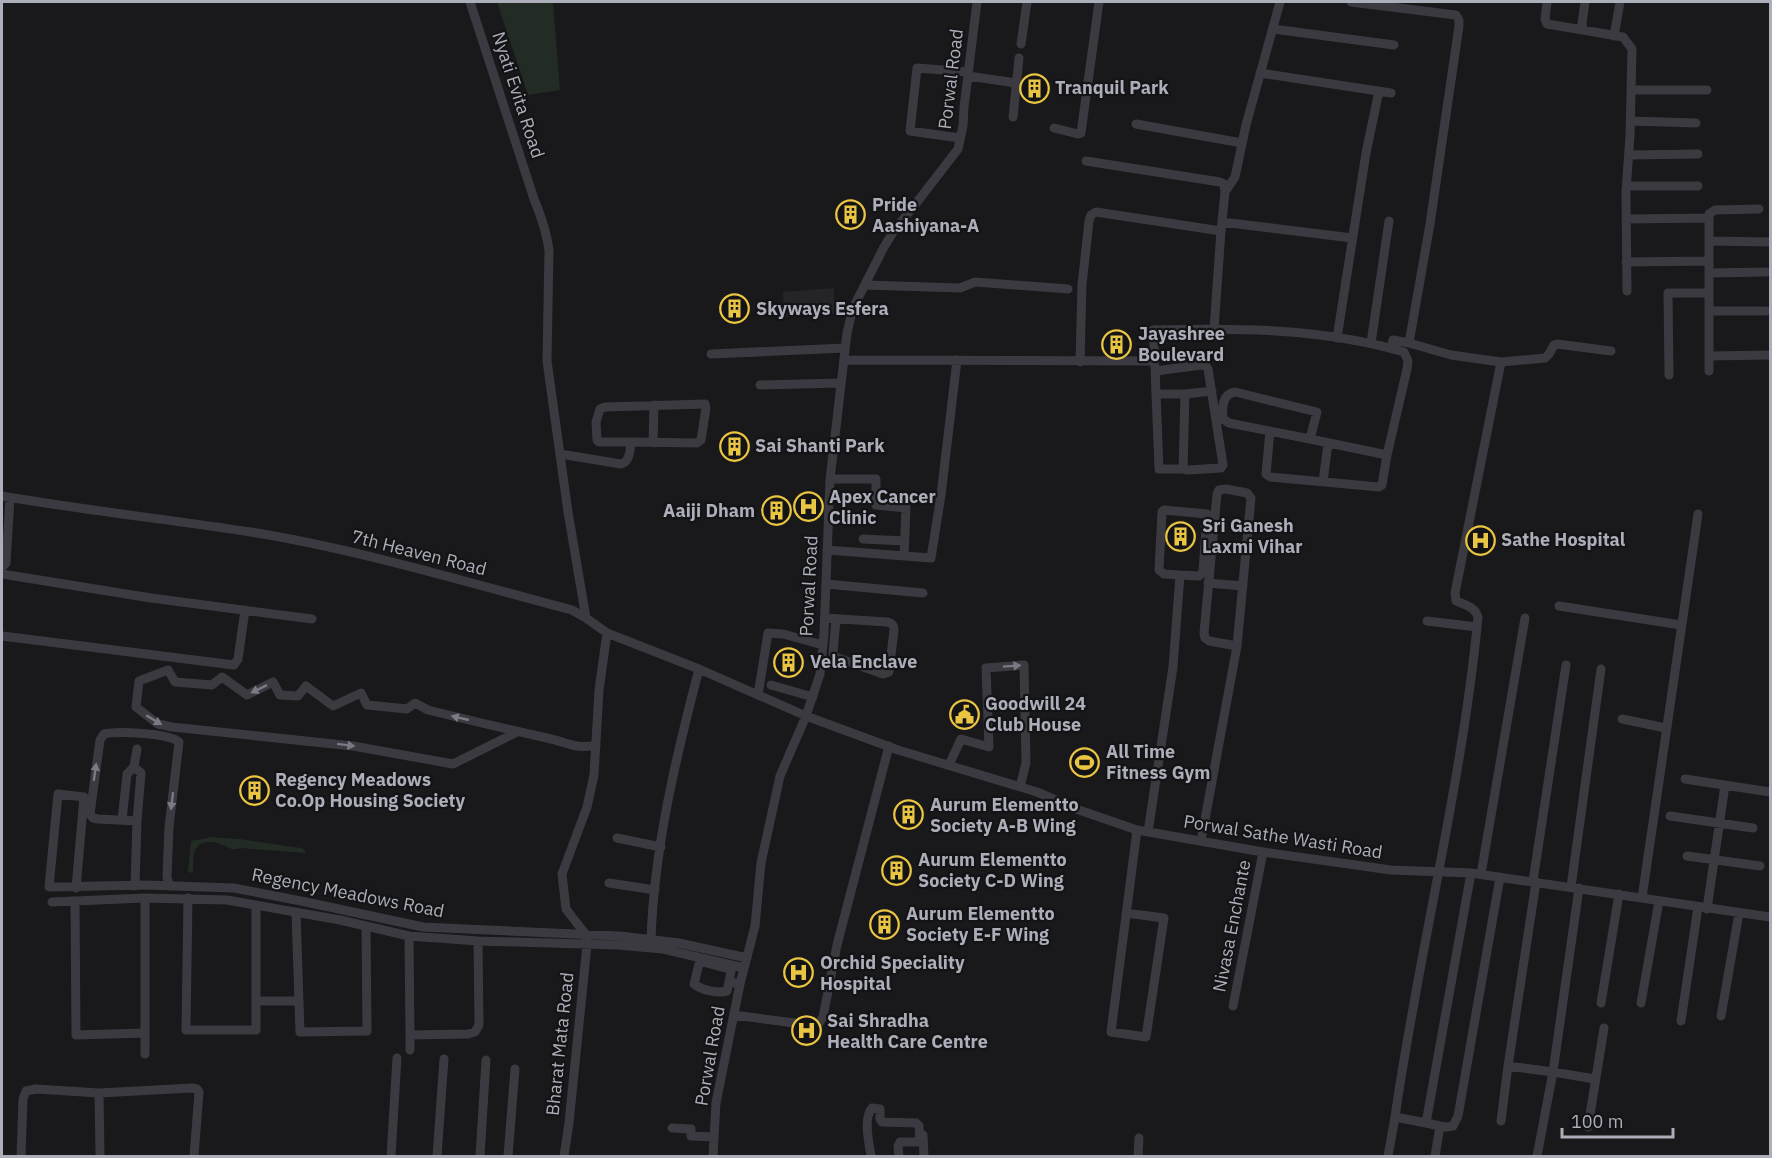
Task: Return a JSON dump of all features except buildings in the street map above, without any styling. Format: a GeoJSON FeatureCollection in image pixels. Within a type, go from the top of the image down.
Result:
{"type":"FeatureCollection","features":[{"type":"Feature","properties":{"kind":"street","name":"Nyati Evita Road"},"geometry":{"type":"LineString","coordinates":[[470,2],[534,199],[543,220],[549,251],[547,361],[586,618]]}},
{"type":"Feature","properties":{"kind":"street","name":"Porwal Road"},"geometry":{"type":"LineString","coordinates":[[713,1156],[716,1103],[740,984],[755,926],[761,863],[780,776],[806,716],[820,674],[825,618],[830,479],[845,348],[853,308],[895,229],[958,149],[977,2]]}},
{"type":"Feature","properties":{"kind":"street"},"geometry":{"type":"LineString","coordinates":[[1021,44],[1027,2]]}},
{"type":"Feature","properties":{"kind":"street"},"geometry":{"type":"LineString","coordinates":[[1054,128],[1081,133],[1099,2]]}},
{"type":"Feature","properties":{"kind":"street"},"geometry":{"type":"LineString","coordinates":[[1225,192],[1235,177],[1280,2]]}},
{"type":"Feature","properties":{"kind":"street"},"geometry":{"type":"LineString","coordinates":[[1351,2],[1456,15],[1459,20],[1430,224],[1409,343]]}},
{"type":"Feature","properties":{"kind":"street"},"geometry":{"type":"LineString","coordinates":[[1547,2],[1545,19],[1547,24],[1614,36],[1627,40],[1632,49],[1626,219],[1627,291]]}},
{"type":"Feature","properties":{"kind":"street"},"geometry":{"type":"LineString","coordinates":[[1583,30],[1581,23],[1585,2]]}},
{"type":"Feature","properties":{"kind":"street"},"geometry":{"type":"LineString","coordinates":[[1614,36],[1620,2]]}},
{"type":"Feature","properties":{"kind":"street"},"geometry":{"type":"LineString","coordinates":[[1273,29],[1394,45]]}},
{"type":"Feature","properties":{"kind":"street"},"geometry":{"type":"LineString","coordinates":[[1013,117],[1019,58]]}},
{"type":"Feature","properties":{"kind":"street"},"geometry":{"type":"LineString","coordinates":[[960,138],[910,131],[917,68],[1016,83]]}},
{"type":"Feature","properties":{"kind":"street"},"geometry":{"type":"LineString","coordinates":[[1260,73],[1392,93]]}},
{"type":"Feature","properties":{"kind":"street"},"geometry":{"type":"LineString","coordinates":[[1631,90],[1707,90]]}},
{"type":"Feature","properties":{"kind":"street"},"geometry":{"type":"LineString","coordinates":[[1337,338],[1366,153],[1379,91]]}},
{"type":"Feature","properties":{"kind":"street"},"geometry":{"type":"LineString","coordinates":[[1631,121],[1696,123]]}},
{"type":"Feature","properties":{"kind":"street"},"geometry":{"type":"LineString","coordinates":[[1136,124],[1242,143]]}},
{"type":"Feature","properties":{"kind":"street"},"geometry":{"type":"LineString","coordinates":[[1629,155],[1698,154]]}},
{"type":"Feature","properties":{"kind":"street"},"geometry":{"type":"LineString","coordinates":[[1086,161],[1224,184],[1214,329]]}},
{"type":"Feature","properties":{"kind":"street"},"geometry":{"type":"LineString","coordinates":[[1627,186],[1698,186]]}},
{"type":"Feature","properties":{"kind":"street"},"geometry":{"type":"LineString","coordinates":[[1709,371],[1709,214],[1715,210],[1759,209]]}},
{"type":"Feature","properties":{"kind":"street"},"geometry":{"type":"LineString","coordinates":[[1080,362],[1082,285],[1089,221],[1091,215],[1096,212],[1352,238]]}},
{"type":"Feature","properties":{"kind":"street"},"geometry":{"type":"LineString","coordinates":[[1626,219],[1709,218]]}},
{"type":"Feature","properties":{"kind":"street"},"geometry":{"type":"LineString","coordinates":[[1371,343],[1389,221]]}},
{"type":"Feature","properties":{"kind":"street"},"geometry":{"type":"LineString","coordinates":[[1709,241],[1770,242]]}},
{"type":"Feature","properties":{"kind":"street"},"geometry":{"type":"LineString","coordinates":[[1626,262],[1709,261]]}},
{"type":"Feature","properties":{"kind":"street"},"geometry":{"type":"LineString","coordinates":[[1709,273],[1766,272]]}},
{"type":"Feature","properties":{"kind":"street"},"geometry":{"type":"LineString","coordinates":[[865,285],[960,288],[975,282],[1068,289]]}},
{"type":"Feature","properties":{"kind":"street"},"geometry":{"type":"LineString","coordinates":[[1669,375],[1668,293],[1709,293]]}},
{"type":"Feature","properties":{"kind":"street"},"geometry":{"type":"LineString","coordinates":[[1709,311],[1766,311]]}},
{"type":"Feature","properties":{"kind":"street"},"geometry":{"type":"LineString","coordinates":[[844,360],[1080,362],[1155,366],[1201,364],[1208,369],[1212,391],[1223,465],[1217,470],[1159,469],[1156,394],[1155,366],[1154,330],[1281,331],[1371,343],[1404,352],[1408,361],[1382,485],[1379,487],[1267,476],[1270,431]]}},
{"type":"Feature","properties":{"kind":"street"},"geometry":{"type":"LineString","coordinates":[[1391,348],[1393,340],[1451,354],[1501,362],[1545,358],[1557,344],[1611,351]]}},
{"type":"Feature","properties":{"kind":"street"},"geometry":{"type":"LineString","coordinates":[[711,354],[845,348]]}},
{"type":"Feature","properties":{"kind":"street"},"geometry":{"type":"LineString","coordinates":[[1709,356],[1770,355]]}},
{"type":"Feature","properties":{"kind":"street"},"geometry":{"type":"LineString","coordinates":[[827,550],[931,558],[957,360]]}},
{"type":"Feature","properties":{"kind":"street"},"geometry":{"type":"LineString","coordinates":[[1388,1156],[1405,1045],[1462,732],[1477,627],[1476,612],[1456,601],[1455,593],[1501,362]]}},
{"type":"Feature","properties":{"kind":"street"},"geometry":{"type":"LineString","coordinates":[[760,385],[841,383]]}},
{"type":"Feature","properties":{"kind":"street"},"geometry":{"type":"LineString","coordinates":[[1156,394],[1212,391]]}},
{"type":"Feature","properties":{"kind":"street"},"geometry":{"type":"LineString","coordinates":[[1310,439],[1317,412],[1234,392],[1225,397],[1223,415],[1226,422],[1387,455]]}},
{"type":"Feature","properties":{"kind":"street"},"geometry":{"type":"LineString","coordinates":[[1183,469],[1185,394]]}},
{"type":"Feature","properties":{"kind":"street"},"geometry":{"type":"LineString","coordinates":[[705,404],[700,440],[697,442],[653,443],[599,442],[597,440],[596,422],[600,410],[605,407],[654,405],[705,404]]}},
{"type":"Feature","properties":{"kind":"street"},"geometry":{"type":"LineString","coordinates":[[653,443],[654,405]]}},
{"type":"Feature","properties":{"kind":"street"},"geometry":{"type":"LineString","coordinates":[[560,454],[621,464],[628,460],[631,442]]}},
{"type":"Feature","properties":{"kind":"street"},"geometry":{"type":"LineString","coordinates":[[1323,482],[1328,443]]}},
{"type":"Feature","properties":{"kind":"street"},"geometry":{"type":"LineString","coordinates":[[830,479],[876,480],[876,505],[906,508],[904,556]]}},
{"type":"Feature","properties":{"kind":"street"},"geometry":{"type":"LineString","coordinates":[[1201,842],[1237,646],[1251,498],[1247,493],[1226,489],[1219,490],[1217,494],[1204,633],[1205,638],[1209,641],[1237,646]]}},
{"type":"Feature","properties":{"kind":"street"},"geometry":{"type":"LineString","coordinates":[[2,567],[6,563],[6,497]]}},
{"type":"Feature","properties":{"kind":"street","name":"7th Heaven Road"},"geometry":{"type":"LineString","coordinates":[[6,497],[263,535],[337,549],[572,610],[607,633],[699,669],[806,716]]}},
{"type":"Feature","properties":{"kind":"street"},"geometry":{"type":"LineString","coordinates":[[1164,510],[1207,514],[1203,572],[1199,576],[1180,575],[1164,574],[1159,570],[1162,512],[1164,510]]}},
{"type":"Feature","properties":{"kind":"street"},"geometry":{"type":"LineString","coordinates":[[1642,898],[1698,514]]}},
{"type":"Feature","properties":{"kind":"street"},"geometry":{"type":"LineString","coordinates":[[863,539],[905,541]]}},
{"type":"Feature","properties":{"kind":"street"},"geometry":{"type":"LineString","coordinates":[[2,574],[151,598],[312,620]]}},
{"type":"Feature","properties":{"kind":"street"},"geometry":{"type":"LineString","coordinates":[[1148,832],[1173,667],[1180,575]]}},
{"type":"Feature","properties":{"kind":"street"},"geometry":{"type":"LineString","coordinates":[[1208,583],[1243,586]]}},
{"type":"Feature","properties":{"kind":"street"},"geometry":{"type":"LineString","coordinates":[[826,584],[923,593]]}},
{"type":"Feature","properties":{"kind":"street"},"geometry":{"type":"LineString","coordinates":[[1558,606],[1681,625]]}},
{"type":"Feature","properties":{"kind":"street"},"geometry":{"type":"LineString","coordinates":[[2,636],[234,665],[238,659],[245,610]]}},
{"type":"Feature","properties":{"kind":"street"},"geometry":{"type":"LineString","coordinates":[[825,618],[891,623],[894,630],[889,672],[883,674],[835,657],[833,653],[836,619]]}},
{"type":"Feature","properties":{"kind":"street"},"geometry":{"type":"LineString","coordinates":[[1426,1123],[1525,618]]}},
{"type":"Feature","properties":{"kind":"street"},"geometry":{"type":"LineString","coordinates":[[1427,621],[1477,627]]}},
{"type":"Feature","properties":{"kind":"street"},"geometry":{"type":"LineString","coordinates":[[586,940],[566,909],[562,874],[587,807],[594,775],[599,690],[607,633]]}},
{"type":"Feature","properties":{"kind":"street"},"geometry":{"type":"LineString","coordinates":[[758,694],[768,633],[783,634],[822,645]]}},
{"type":"Feature","properties":{"kind":"street"},"geometry":{"type":"LineString","coordinates":[[1502,1121],[1566,664]]}},
{"type":"Feature","properties":{"kind":"street"},"geometry":{"type":"LineString","coordinates":[[949,765],[961,739],[989,747],[986,668],[1024,665],[1026,763],[1020,787]]}},
{"type":"Feature","properties":{"kind":"street"},"geometry":{"type":"LineString","coordinates":[[651,940],[661,847],[679,750],[699,669]]}},
{"type":"Feature","properties":{"kind":"street"},"geometry":{"type":"LineString","coordinates":[[1537,1156],[1553,1072],[1601,669]]}},
{"type":"Feature","properties":{"kind":"street"},"geometry":{"type":"LineString","coordinates":[[517,732],[453,764],[353,746],[172,727],[158,724],[136,707],[139,681],[168,670],[175,682],[212,685],[222,677],[247,695],[273,682],[280,695],[298,696],[306,686],[333,706],[361,693],[367,705],[407,709],[415,703],[428,710],[550,739],[577,747],[587,748],[597,745]]}},
{"type":"Feature","properties":{"kind":"street"},"geometry":{"type":"LineString","coordinates":[[771,685],[813,697]]}},
{"type":"Feature","properties":{"kind":"street","name":"Porwal Sathe Wasti Road"},"geometry":{"type":"LineString","coordinates":[[806,716],[889,746],[1020,787],[1137,830],[1263,852],[1391,870],[1476,874],[1534,881],[1770,917]]}},
{"type":"Feature","properties":{"kind":"street"},"geometry":{"type":"LineString","coordinates":[[1622,720],[1666,728]]}},
{"type":"Feature","properties":{"kind":"street"},"geometry":{"type":"LineString","coordinates":[[137,821],[98,819],[93,818],[90,814],[100,740],[104,734],[127,732],[175,739],[179,742],[169,826],[167,876],[169,886]]}},
{"type":"Feature","properties":{"kind":"street"},"geometry":{"type":"LineString","coordinates":[[734,1016],[809,1025],[819,1023],[823,1017],[837,945],[889,746]]}},
{"type":"Feature","properties":{"kind":"street"},"geometry":{"type":"LineString","coordinates":[[122,820],[128,774],[134,767],[137,748]]}},
{"type":"Feature","properties":{"kind":"street"},"geometry":{"type":"LineString","coordinates":[[134,767],[141,773],[135,886]]}},
{"type":"Feature","properties":{"kind":"street"},"geometry":{"type":"LineString","coordinates":[[1685,779],[1770,792]]}},
{"type":"Feature","properties":{"kind":"street"},"geometry":{"type":"LineString","coordinates":[[1681,1021],[1725,785]]}},
{"type":"Feature","properties":{"kind":"street","name":"Regency Meadows Road"},"geometry":{"type":"LineString","coordinates":[[76,888],[84,797],[58,794],[49,887],[76,888],[169,886],[234,888],[423,927],[586,940],[651,940],[679,943],[746,963]]}},
{"type":"Feature","properties":{"kind":"street"},"geometry":{"type":"LineString","coordinates":[[1670,816],[1753,828]]}},
{"type":"Feature","properties":{"kind":"street"},"geometry":{"type":"LineString","coordinates":[[1126,913],[1164,918],[1146,1037],[1111,1032],[1126,913],[1137,830]]}},
{"type":"Feature","properties":{"kind":"street"},"geometry":{"type":"LineString","coordinates":[[616,838],[661,847]]}},
{"type":"Feature","properties":{"kind":"street","name":"Nivasa Enchante"},"geometry":{"type":"LineString","coordinates":[[1233,1006],[1263,852]]}},
{"type":"Feature","properties":{"kind":"street"},"geometry":{"type":"LineString","coordinates":[[1687,856],[1760,866]]}},
{"type":"Feature","properties":{"kind":"street"},"geometry":{"type":"LineString","coordinates":[[1395,1117],[1447,1127],[1453,1126],[1458,1116],[1500,877]]}},
{"type":"Feature","properties":{"kind":"street"},"geometry":{"type":"LineString","coordinates":[[609,883],[655,890]]}},
{"type":"Feature","properties":{"kind":"street"},"geometry":{"type":"LineString","coordinates":[[1601,1003],[1619,894]]}},
{"type":"Feature","properties":{"kind":"street"},"geometry":{"type":"LineString","coordinates":[[52,902],[145,898],[227,900],[340,920],[410,936],[478,941],[586,940],[663,949],[746,963]]}},
{"type":"Feature","properties":{"kind":"street"},"geometry":{"type":"LineString","coordinates":[[145,898],[145,1054]]}},
{"type":"Feature","properties":{"kind":"street"},"geometry":{"type":"LineString","coordinates":[[188,898],[186,1030],[256,1030],[256,905]]}},
{"type":"Feature","properties":{"kind":"street"},"geometry":{"type":"LineString","coordinates":[[75,901],[76,1035],[145,1034]]}},
{"type":"Feature","properties":{"kind":"street"},"geometry":{"type":"LineString","coordinates":[[1641,1003],[1659,901]]}},
{"type":"Feature","properties":{"kind":"street"},"geometry":{"type":"LineString","coordinates":[[296,912],[300,1032],[367,1031],[366,927]]}},
{"type":"Feature","properties":{"kind":"street"},"geometry":{"type":"LineString","coordinates":[[1721,1016],[1739,913]]}},
{"type":"Feature","properties":{"kind":"street"},"geometry":{"type":"LineString","coordinates":[[410,936],[410,1050]]}},
{"type":"Feature","properties":{"kind":"street","name":"Bharat Mata Road"},"geometry":{"type":"LineString","coordinates":[[564,1156],[586,940]]}},
{"type":"Feature","properties":{"kind":"street"},"geometry":{"type":"LineString","coordinates":[[410,1035],[475,1032],[479,1025],[478,941]]}},
{"type":"Feature","properties":{"kind":"street"},"geometry":{"type":"LineString","coordinates":[[729,982],[740,984]]}},
{"type":"Feature","properties":{"kind":"street"},"geometry":{"type":"LineString","coordinates":[[256,1001],[299,1001]]}},
{"type":"Feature","properties":{"kind":"street"},"geometry":{"type":"LineString","coordinates":[[1588,1127],[1604,1028]]}},
{"type":"Feature","properties":{"kind":"street"},"geometry":{"type":"LineString","coordinates":[[391,1156],[397,1058]]}},
{"type":"Feature","properties":{"kind":"street"},"geometry":{"type":"LineString","coordinates":[[437,1156],[444,1059]]}},
{"type":"Feature","properties":{"kind":"street"},"geometry":{"type":"LineString","coordinates":[[480,1156],[486,1060]]}},
{"type":"Feature","properties":{"kind":"street"},"geometry":{"type":"LineString","coordinates":[[1508,1066],[1595,1079]]}},
{"type":"Feature","properties":{"kind":"street"},"geometry":{"type":"LineString","coordinates":[[508,1156],[515,1069]]}},
{"type":"Feature","properties":{"kind":"street"},"geometry":{"type":"LineString","coordinates":[[21,1156],[23,1099],[26,1091],[36,1089],[99,1093],[192,1088],[199,1092],[194,1156]]}},
{"type":"Feature","properties":{"kind":"street"},"geometry":{"type":"LineString","coordinates":[[99,1093],[100,1156]]}},
{"type":"Feature","properties":{"kind":"street"},"geometry":{"type":"LineString","coordinates":[[870,1156],[868,1129],[869,1113],[872,1108],[880,1109],[882,1122],[916,1123],[919,1126],[920,1142],[900,1142],[899,1156]]}},
{"type":"Feature","properties":{"kind":"street"},"geometry":{"type":"LineString","coordinates":[[923,1123],[924,1156]]}},
{"type":"Feature","properties":{"kind":"street"},"geometry":{"type":"LineString","coordinates":[[1435,1156],[1440,1126]]}},
{"type":"Feature","properties":{"kind":"street"},"geometry":{"type":"LineString","coordinates":[[672,1128],[691,1129],[691,1136],[714,1137]]}},
{"type":"Feature","properties":{"kind":"street"},"geometry":{"type":"LineString","coordinates":[[1138,1156],[1139,1138]]}},
{"type":"Feature","properties":{"kind":"shaded area"},"geometry":{"type":"Polygon","coordinates":[[[497,2],[553,2],[560,90],[528,95],[497,2]]]}},
{"type":"Feature","properties":{"kind":"shaded area"},"geometry":{"type":"Polygon","coordinates":[[[834,288],[835,313],[784,317],[783,292],[834,288]]]}},
{"type":"Feature","properties":{"kind":"shaded area"},"geometry":{"type":"Polygon","coordinates":[[[212,837],[301,848],[305,850],[305,853],[233,849],[208,842],[202,843],[196,849],[193,858],[193,873],[188,872],[191,841],[212,837]]]}},
{"type":"Feature","properties":{"kind":"place","name":"Tranquil Park"},"geometry":{"type":"Point","coordinates":[1034,88]}},
{"type":"Feature","properties":{"kind":"place","name":"Pride Aashiyana-A"},"geometry":{"type":"Point","coordinates":[851,215]}},
{"type":"Feature","properties":{"kind":"place","name":"Skyways Esfera"},"geometry":{"type":"Point","coordinates":[735,309]}},
{"type":"Feature","properties":{"kind":"place","name":"Jayashree Boulevard"},"geometry":{"type":"Point","coordinates":[1117,344]}},
{"type":"Feature","properties":{"kind":"place","name":"Sai Shanti Park"},"geometry":{"type":"Point","coordinates":[734,446]}},
{"type":"Feature","properties":{"kind":"place","name":"Apex Cancer Clinic"},"geometry":{"type":"Point","coordinates":[808,507]}},
{"type":"Feature","properties":{"kind":"place","name":"Aaiji Dham"},"geometry":{"type":"Point","coordinates":[776,511]}},
{"type":"Feature","properties":{"kind":"place","name":"Sri Ganesh Laxmi Vihar"},"geometry":{"type":"Point","coordinates":[1181,536]}},
{"type":"Feature","properties":{"kind":"place","name":"Sathe Hospital"},"geometry":{"type":"Point","coordinates":[1480,540]}},
{"type":"Feature","properties":{"kind":"place","name":"Vela Enclave"},"geometry":{"type":"Point","coordinates":[789,662]}},
{"type":"Feature","properties":{"kind":"place","name":"Goodwill 24 Club House"},"geometry":{"type":"Point","coordinates":[964,714]}},
{"type":"Feature","properties":{"kind":"place","name":"All Time Fitness Gym"},"geometry":{"type":"Point","coordinates":[1085,762]}},
{"type":"Feature","properties":{"kind":"place","name":"Regency Meadows Co.Op Housing Society"},"geometry":{"type":"Point","coordinates":[254,790]}},
{"type":"Feature","properties":{"kind":"place","name":"Aurum Elementto Society A-B Wing"},"geometry":{"type":"Point","coordinates":[909,815]}},
{"type":"Feature","properties":{"kind":"place","name":"Aurum Elementto Society C-D Wing"},"geometry":{"type":"Point","coordinates":[897,870]}},
{"type":"Feature","properties":{"kind":"place","name":"Aurum Elementto Society E-F Wing"},"geometry":{"type":"Point","coordinates":[885,924]}},
{"type":"Feature","properties":{"kind":"place","name":"Orchid Speciality Hospital"},"geometry":{"type":"Point","coordinates":[799,973]}},
{"type":"Feature","properties":{"kind":"place","name":"Sai Shradha Health Care Centre"},"geometry":{"type":"Point","coordinates":[806,1031]}}]}
